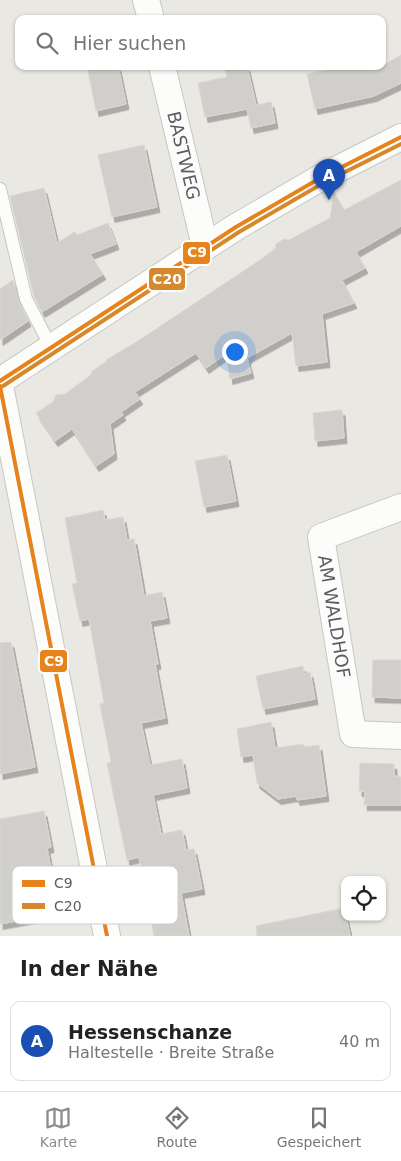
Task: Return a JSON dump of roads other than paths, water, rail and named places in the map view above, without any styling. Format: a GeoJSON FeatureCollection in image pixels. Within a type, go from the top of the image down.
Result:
{"type":"FeatureCollection","features":[{"type":"Feature","properties":{"kind":"street"},"geometry":{"type":"LineString","coordinates":[[146,0],[149,15]]}},
{"type":"Feature","properties":{"kind":"street","name":"BASTWEG"},"geometry":{"type":"LineString","coordinates":[[163,70],[205,246]]}},
{"type":"Feature","properties":{"kind":"street"},"geometry":{"type":"LineString","coordinates":[[0,381],[205,246],[322,177],[401,138]]}},
{"type":"Feature","properties":{"kind":"street"},"geometry":{"type":"LineString","coordinates":[[0,386],[93,866]]}},
{"type":"Feature","properties":{"kind":"street","name":"AM WALDHOF"},"geometry":{"type":"LineString","coordinates":[[401,507],[321,537],[353,734],[401,736]]}},
{"type":"Feature","properties":{"kind":"lane"},"geometry":{"type":"LineString","coordinates":[[0,189],[26,299],[51,347]]}},
{"type":"Feature","properties":{"kind":"place","name":"Hessenschanze"},"geometry":{"type":"Point","coordinates":[329,200]}}]}
